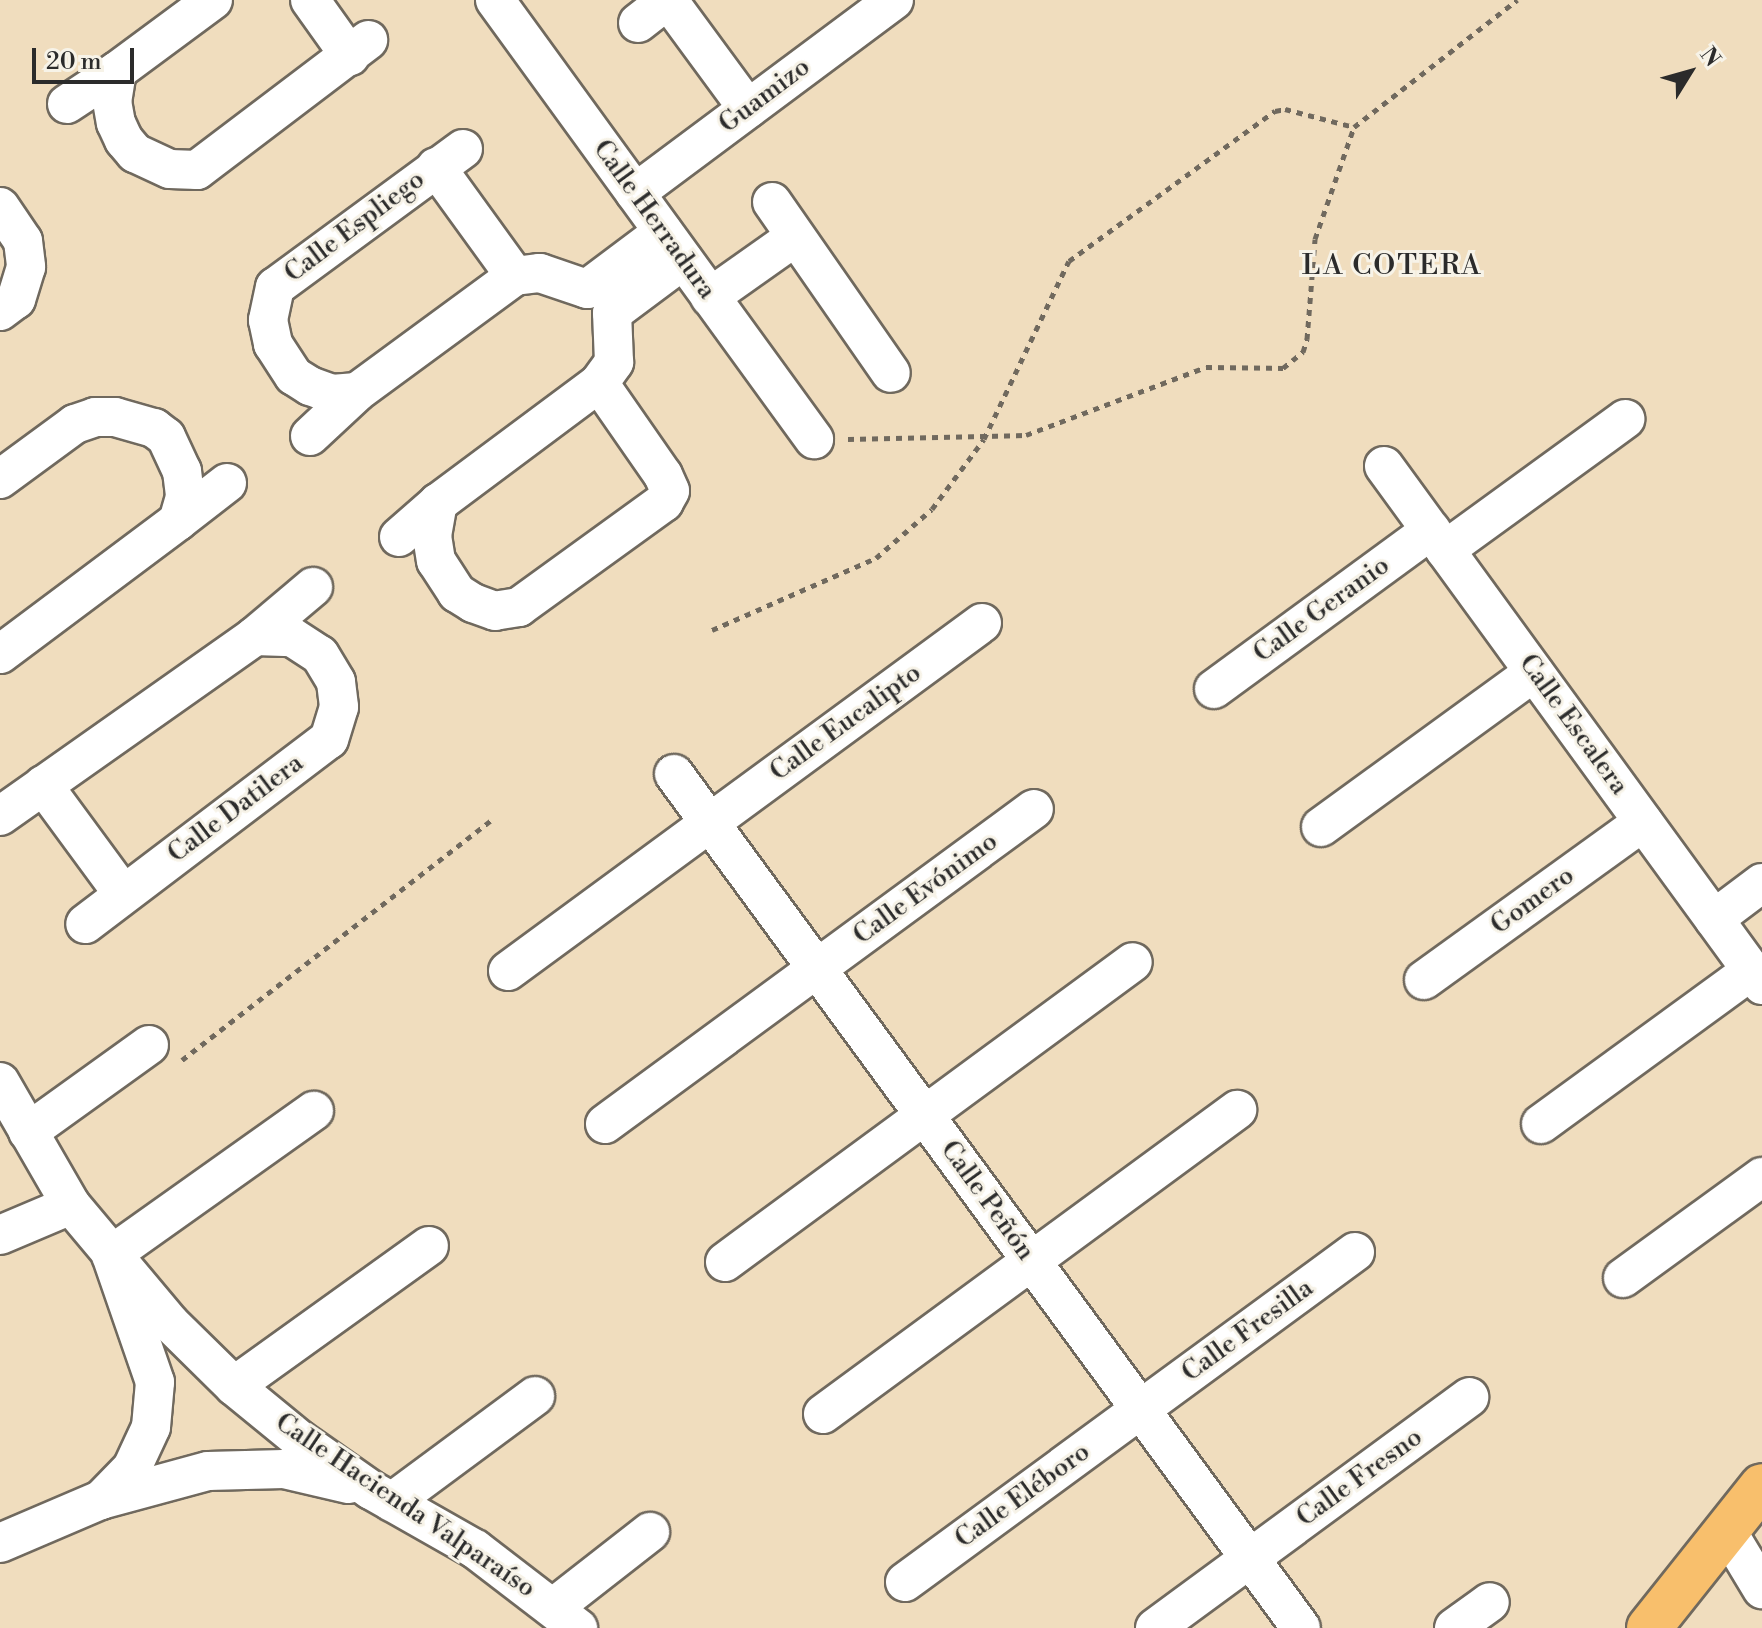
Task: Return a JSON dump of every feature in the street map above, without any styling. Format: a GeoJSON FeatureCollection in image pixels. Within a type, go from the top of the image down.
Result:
{"type":"FeatureCollection","features":[{"type":"Feature","properties":{"kind":"main road"},"geometry":{"type":"LineString","coordinates":[[1649,1628],[1762,1486]]}},
{"type":"Feature","properties":{"kind":"street"},"geometry":{"type":"LineString","coordinates":[[67,104],[213,0]]}},
{"type":"Feature","properties":{"kind":"street"},"geometry":{"type":"LineString","coordinates":[[117,71],[112,101],[116,123],[135,153],[170,169],[197,170],[359,48],[310,0]]}},
{"type":"Feature","properties":{"kind":"street","name":"Calle Herradura"},"geometry":{"type":"LineString","coordinates":[[495,0],[814,439]]}},
{"type":"Feature","properties":{"kind":"street","name":"Guamizo"},"geometry":{"type":"LineString","coordinates":[[635,193],[894,0]]}},
{"type":"Feature","properties":{"kind":"street"},"geometry":{"type":"LineString","coordinates":[[658,8],[748,109]]}},
{"type":"Feature","properties":{"kind":"street","name":"Calle Espliego"},"geometry":{"type":"LineString","coordinates":[[357,392],[332,394],[294,376],[273,344],[268,320],[275,287],[450,158],[515,276]]}},
{"type":"Feature","properties":{"kind":"street"},"geometry":{"type":"LineString","coordinates":[[772,202],[891,373]]}},
{"type":"Feature","properties":{"kind":"street"},"geometry":{"type":"LineString","coordinates":[[0,207],[23,241],[26,267],[16,299],[0,311]]}},
{"type":"Feature","properties":{"kind":"street"},"geometry":{"type":"LineString","coordinates":[[710,297],[795,237]]}},
{"type":"Feature","properties":{"kind":"street"},"geometry":{"type":"LineString","coordinates":[[310,436],[357,392],[515,276],[540,273],[587,289],[673,246]]}},
{"type":"Feature","properties":{"kind":"street"},"geometry":{"type":"LineString","coordinates":[[399,537],[438,503],[599,383],[614,362],[612,313],[673,246]]}},
{"type":"Feature","properties":{"kind":"street"},"geometry":{"type":"LineString","coordinates":[[438,503],[432,536],[436,561],[457,593],[495,611],[519,607],[664,502],[670,491],[663,475],[599,383]]}},
{"type":"Feature","properties":{"kind":"street"},"geometry":{"type":"LineString","coordinates":[[0,479],[75,424],[95,417],[115,417],[154,428],[174,450],[185,497],[178,521]]}},
{"type":"Feature","properties":{"kind":"street","name":"Calle Geranio"},"geometry":{"type":"LineString","coordinates":[[1214,689],[1625,419]]}},
{"type":"Feature","properties":{"kind":"street","name":"Calle Escalera"},"geometry":{"type":"LineString","coordinates":[[1384,466],[1757,978]]}},
{"type":"Feature","properties":{"kind":"street"},"geometry":{"type":"LineString","coordinates":[[0,653],[227,483]]}},
{"type":"Feature","properties":{"kind":"street"},"geometry":{"type":"LineString","coordinates":[[0,816],[255,636],[313,587]]}},
{"type":"Feature","properties":{"kind":"street","name":"Calle Eucalipto"},"geometry":{"type":"LineString","coordinates":[[508,971],[982,623]]}},
{"type":"Feature","properties":{"kind":"street","name":"Calle Datilera"},"geometry":{"type":"LineString","coordinates":[[85,924],[329,739],[339,707],[336,682],[329,668],[309,646],[292,637],[255,636]]}},
{"type":"Feature","properties":{"kind":"street"},"geometry":{"type":"LineString","coordinates":[[1321,827],[1534,672]]}},
{"type":"Feature","properties":{"kind":"street","name":"Calle Peñón"},"geometry":{"type":"LineString","coordinates":[[674,774],[1301,1628]]}},
{"type":"Feature","properties":{"kind":"street"},"geometry":{"type":"LineString","coordinates":[[43,785],[123,894]]}},
{"type":"Feature","properties":{"kind":"street","name":"Calle Evónimo"},"geometry":{"type":"LineString","coordinates":[[605,1124],[1034,809]]}},
{"type":"Feature","properties":{"kind":"street","name":"Gomero"},"geometry":{"type":"LineString","coordinates":[[1424,980],[1643,822]]}},
{"type":"Feature","properties":{"kind":"street"},"geometry":{"type":"LineString","coordinates":[[1714,919],[1762,883]]}},
{"type":"Feature","properties":{"kind":"street"},"geometry":{"type":"LineString","coordinates":[[725,1262],[1133,962]]}},
{"type":"Feature","properties":{"kind":"street"},"geometry":{"type":"LineString","coordinates":[[1541,1124],[1757,978]]}},
{"type":"Feature","properties":{"kind":"street"},"geometry":{"type":"LineString","coordinates":[[28,1132],[149,1045]]}},
{"type":"Feature","properties":{"kind":"street","name":"Calle Hacienda Valparaíso"},"geometry":{"type":"LineString","coordinates":[[2,1089],[71,1205],[170,1323],[234,1386],[300,1440],[381,1496],[475,1549],[566,1618]]}},
{"type":"Feature","properties":{"kind":"street"},"geometry":{"type":"LineString","coordinates":[[823,1414],[1237,1110]]}},
{"type":"Feature","properties":{"kind":"street"},"geometry":{"type":"LineString","coordinates":[[101,1500],[132,1468],[139,1454],[151,1427],[155,1382],[111,1255],[314,1111]]}},
{"type":"Feature","properties":{"kind":"street"},"geometry":{"type":"LineString","coordinates":[[1623,1278],[1762,1177]]}},
{"type":"Feature","properties":{"kind":"street"},"geometry":{"type":"LineString","coordinates":[[0,1235],[71,1205]]}},
{"type":"Feature","properties":{"kind":"street"},"geometry":{"type":"LineString","coordinates":[[234,1386],[429,1246]]}},
{"type":"Feature","properties":{"kind":"street","name":"Calle Fresilla"},"geometry":{"type":"LineString","coordinates":[[1141,1410],[1355,1252]]}},
{"type":"Feature","properties":{"kind":"street"},"geometry":{"type":"LineString","coordinates":[[0,1543],[101,1500],[208,1471],[284,1469],[381,1496],[535,1396]]}},
{"type":"Feature","properties":{"kind":"street","name":"Calle Fresno"},"geometry":{"type":"LineString","coordinates":[[1155,1628],[1469,1397]]}},
{"type":"Feature","properties":{"kind":"street","name":"Calle Eléboro"},"geometry":{"type":"LineString","coordinates":[[905,1582],[1141,1410]]}},
{"type":"Feature","properties":{"kind":"street"},"geometry":{"type":"LineString","coordinates":[[1727,1531],[1762,1589]]}},
{"type":"Feature","properties":{"kind":"street"},"geometry":{"type":"LineString","coordinates":[[566,1618],[650,1532]]}},
{"type":"Feature","properties":{"kind":"street"},"geometry":{"type":"LineString","coordinates":[[1454,1628],[1490,1602]]}},
{"type":"Feature","properties":{"kind":"path"},"geometry":{"type":"LineString","coordinates":[[814,439],[984,439],[1040,432],[1206,367],[1283,368],[1296,360],[1307,339],[1315,239],[1354,127],[1517,0]]}},
{"type":"Feature","properties":{"kind":"path"},"geometry":{"type":"LineString","coordinates":[[712,630],[876,558],[932,509],[984,439],[1069,261],[1275,111],[1285,109],[1354,127]]}},
{"type":"Feature","properties":{"kind":"path"},"geometry":{"type":"LineString","coordinates":[[149,1045],[160,1035],[180,1062],[491,820]]}},
{"type":"Feature","properties":{"kind":"district","name":"LA COTERA"},"geometry":{"type":"Point","coordinates":[1392,266]}}]}
